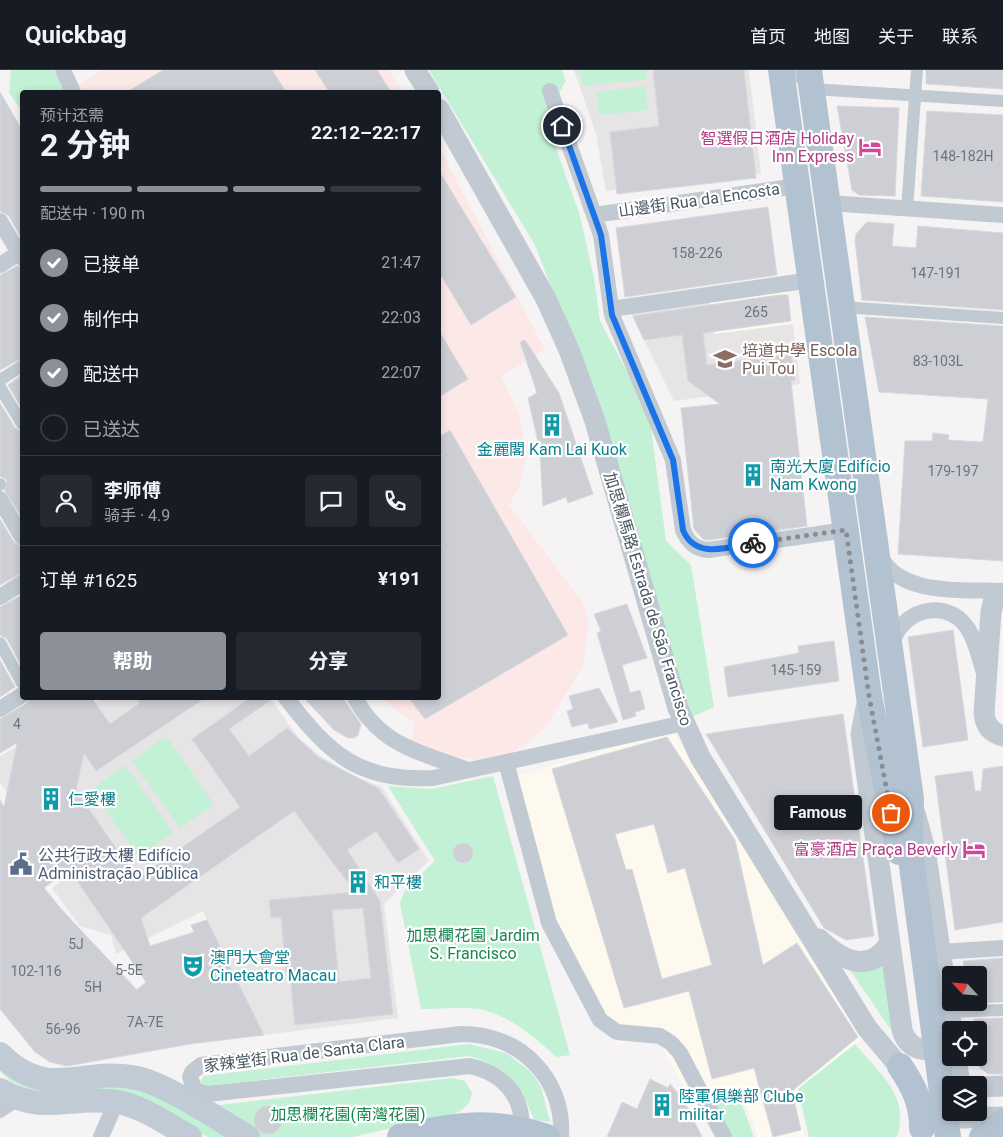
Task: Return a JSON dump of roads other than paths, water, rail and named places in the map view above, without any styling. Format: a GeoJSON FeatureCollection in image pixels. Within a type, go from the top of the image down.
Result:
{"type":"FeatureCollection","features":[{"type":"Feature","properties":{"kind":"main road"},"geometry":{"type":"LineString","coordinates":[[781,70],[869,696],[904,852],[948,1137]]}},
{"type":"Feature","properties":{"kind":"main road"},"geometry":{"type":"LineString","coordinates":[[810,79],[911,799],[904,852],[926,1134]]}},
{"type":"Feature","properties":{"kind":"main road"},"geometry":{"type":"LineString","coordinates":[[796,174],[797,83],[822,158]]}},
{"type":"Feature","properties":{"kind":"main road"},"geometry":{"type":"LineString","coordinates":[[0,1054],[15,1068],[39,1079],[55,1081],[120,1076],[137,1078],[161,1087],[248,1137]]}},
{"type":"Feature","properties":{"kind":"main road"},"geometry":{"type":"LineString","coordinates":[[900,1066],[918,1095],[926,1134]]}},
{"type":"Feature","properties":{"kind":"main road"},"geometry":{"type":"LineString","coordinates":[[10,1095],[58,1105],[90,1101],[116,1102],[143,1110],[190,1137]]}},
{"type":"Feature","properties":{"kind":"main road"},"geometry":{"type":"LineString","coordinates":[[926,1134],[942,1104]]}},
{"type":"Feature","properties":{"kind":"main road"},"geometry":{"type":"LineString","coordinates":[[982,1137],[1003,1122]]}},
{"type":"Feature","properties":{"kind":"main road"},"geometry":{"type":"LineString","coordinates":[[400,1137],[465,1125],[508,1126],[531,1134]]}},
{"type":"Feature","properties":{"kind":"street"},"geometry":{"type":"LineString","coordinates":[[63,70],[72,90]]}},
{"type":"Feature","properties":{"kind":"street"},"geometry":{"type":"LineString","coordinates":[[415,70],[428,90]]}},
{"type":"Feature","properties":{"kind":"street"},"geometry":{"type":"LineString","coordinates":[[907,209],[917,70]]}},
{"type":"Feature","properties":{"kind":"street"},"geometry":{"type":"LineString","coordinates":[[810,79],[915,95],[1003,101]]}},
{"type":"Feature","properties":{"kind":"street"},"geometry":{"type":"LineString","coordinates":[[550,90],[594,215]]}},
{"type":"Feature","properties":{"kind":"street","name":"加思欄馬路 Estrada de São Francisco"},"geometry":{"type":"LineString","coordinates":[[441,113],[546,299],[569,350],[595,421],[684,723],[700,757],[868,1028],[900,1066],[942,1094]]}},
{"type":"Feature","properties":{"kind":"street","name":"山邊街 Rua da Encosta"},"geometry":{"type":"LineString","coordinates":[[796,174],[594,215],[601,235],[611,309],[673,460],[683,530],[692,545],[708,550],[846,530]]}},
{"type":"Feature","properties":{"kind":"street"},"geometry":{"type":"LineString","coordinates":[[828,203],[1003,215]]}},
{"type":"Feature","properties":{"kind":"street"},"geometry":{"type":"LineString","coordinates":[[0,221],[20,254]]}},
{"type":"Feature","properties":{"kind":"street"},"geometry":{"type":"LineString","coordinates":[[0,265],[20,256]]}},
{"type":"Feature","properties":{"kind":"street"},"geometry":{"type":"LineString","coordinates":[[611,309],[811,280]]}},
{"type":"Feature","properties":{"kind":"street"},"geometry":{"type":"LineString","coordinates":[[842,307],[1003,318]]}},
{"type":"Feature","properties":{"kind":"street"},"geometry":{"type":"LineString","coordinates":[[0,380],[20,367]]}},
{"type":"Feature","properties":{"kind":"street"},"geometry":{"type":"LineString","coordinates":[[0,387],[20,421]]}},
{"type":"Feature","properties":{"kind":"street"},"geometry":{"type":"LineString","coordinates":[[0,499],[20,534]]}},
{"type":"Feature","properties":{"kind":"street"},"geometry":{"type":"LineString","coordinates":[[875,542],[887,567],[904,581],[917,598],[958,618],[970,632],[986,680]]}},
{"type":"Feature","properties":{"kind":"street"},"geometry":{"type":"LineString","coordinates":[[904,581],[922,586],[1003,592]]}},
{"type":"Feature","properties":{"kind":"street"},"geometry":{"type":"LineString","coordinates":[[0,597],[20,584]]}},
{"type":"Feature","properties":{"kind":"street"},"geometry":{"type":"LineString","coordinates":[[1003,592],[993,604],[991,612],[986,680],[986,722],[991,730],[1003,736]]}},
{"type":"Feature","properties":{"kind":"street"},"geometry":{"type":"LineString","coordinates":[[891,657],[893,640],[904,622],[923,611],[941,611]]}},
{"type":"Feature","properties":{"kind":"street"},"geometry":{"type":"LineString","coordinates":[[0,643],[20,679]]}},
{"type":"Feature","properties":{"kind":"street"},"geometry":{"type":"LineString","coordinates":[[869,696],[861,734],[902,1030],[907,1040],[920,1049],[935,1048],[942,1044]]}},
{"type":"Feature","properties":{"kind":"street"},"geometry":{"type":"LineString","coordinates":[[0,709],[20,697]]}},
{"type":"Feature","properties":{"kind":"street"},"geometry":{"type":"LineString","coordinates":[[288,700],[313,732],[328,747],[366,770],[410,779],[433,778],[684,723]]}},
{"type":"Feature","properties":{"kind":"street"},"geometry":{"type":"LineString","coordinates":[[356,700],[360,708],[382,734],[401,745],[468,770]]}},
{"type":"Feature","properties":{"kind":"street"},"geometry":{"type":"LineString","coordinates":[[506,762],[549,923],[600,1020],[607,1027],[617,1032],[654,1034],[672,1043],[680,1053],[724,1137]]}},
{"type":"Feature","properties":{"kind":"street"},"geometry":{"type":"LineString","coordinates":[[911,799],[925,848],[951,1021]]}},
{"type":"Feature","properties":{"kind":"street"},"geometry":{"type":"LineString","coordinates":[[803,924],[836,953],[849,960],[861,962],[875,958],[890,943]]}},
{"type":"Feature","properties":{"kind":"street"},"geometry":{"type":"LineString","coordinates":[[940,952],[1003,948]]}},
{"type":"Feature","properties":{"kind":"street"},"geometry":{"type":"LineString","coordinates":[[959,1021],[1003,1010]]}},
{"type":"Feature","properties":{"kind":"street","name":"家辣堂街 Rua de Santa Clara"},"geometry":{"type":"LineString","coordinates":[[531,1134],[512,1092],[498,1077],[470,1066],[207,1094],[200,1094],[195,1090],[190,1077],[192,1072],[201,1065],[461,1034],[485,1036],[514,1046],[533,1060],[543,1072],[557,1100],[561,1115],[561,1137]]}},
{"type":"Feature","properties":{"kind":"street"},"geometry":{"type":"LineString","coordinates":[[987,1087],[1003,1086]]}},
{"type":"Feature","properties":{"kind":"street"},"geometry":{"type":"LineString","coordinates":[[0,1112],[10,1095]]}},
{"type":"Feature","properties":{"kind":"street"},"geometry":{"type":"LineString","coordinates":[[101,1137],[116,1102]]}},
{"type":"Feature","properties":{"kind":"street","name":"加思欄馬路 Estrada de São Francisco"},"geometry":{"type":"LineString","coordinates":[[987,1117],[1003,1117]]}},
{"type":"Feature","properties":{"kind":"tunnel"},"geometry":{"type":"LineString","coordinates":[[795,70],[797,83]]}},
{"type":"Feature","properties":{"kind":"place","name":"智選假日酒店 Holiday Inn Express"},"geometry":{"type":"Point","coordinates":[870,147]}},
{"type":"Feature","properties":{"kind":"place","name":"培道中學 Escola Pui Tou"},"geometry":{"type":"Point","coordinates":[725,359]}},
{"type":"Feature","properties":{"kind":"place","name":"金麗閣 Kam Lai Kuok"},"geometry":{"type":"Point","coordinates":[552,425]}},
{"type":"Feature","properties":{"kind":"place","name":"南光大廈 Edifício Nam Kwong"},"geometry":{"type":"Point","coordinates":[753,475]}},
{"type":"Feature","properties":{"kind":"place","name":"仁愛樓"},"geometry":{"type":"Point","coordinates":[51,799]}},
{"type":"Feature","properties":{"kind":"place","name":"Famous"},"geometry":{"type":"Point","coordinates":[891,813]}},
{"type":"Feature","properties":{"kind":"place","name":"富豪酒店 Praça Beverly"},"geometry":{"type":"Point","coordinates":[974,849]}},
{"type":"Feature","properties":{"kind":"place","name":"公共行政大樓 Edifício Administração Pública"},"geometry":{"type":"Point","coordinates":[21,864]}},
{"type":"Feature","properties":{"kind":"place","name":"和平樓"},"geometry":{"type":"Point","coordinates":[358,882]}},
{"type":"Feature","properties":{"kind":"place","name":"澳門大會堂 Cineteatro Macau"},"geometry":{"type":"Point","coordinates":[193,966]}},
{"type":"Feature","properties":{"kind":"place","name":"陸軍俱樂部 Clube militar"},"geometry":{"type":"Point","coordinates":[662,1105]}},
{"type":"Feature","properties":{"kind":"park label","name":"加思欄花園 Jardim S. Francisco"},"geometry":{"type":"Point","coordinates":[473,944]}},
{"type":"Feature","properties":{"kind":"park label","name":"加思欄花園(南灣花園)"},"geometry":{"type":"Point","coordinates":[348,1114]}}]}
